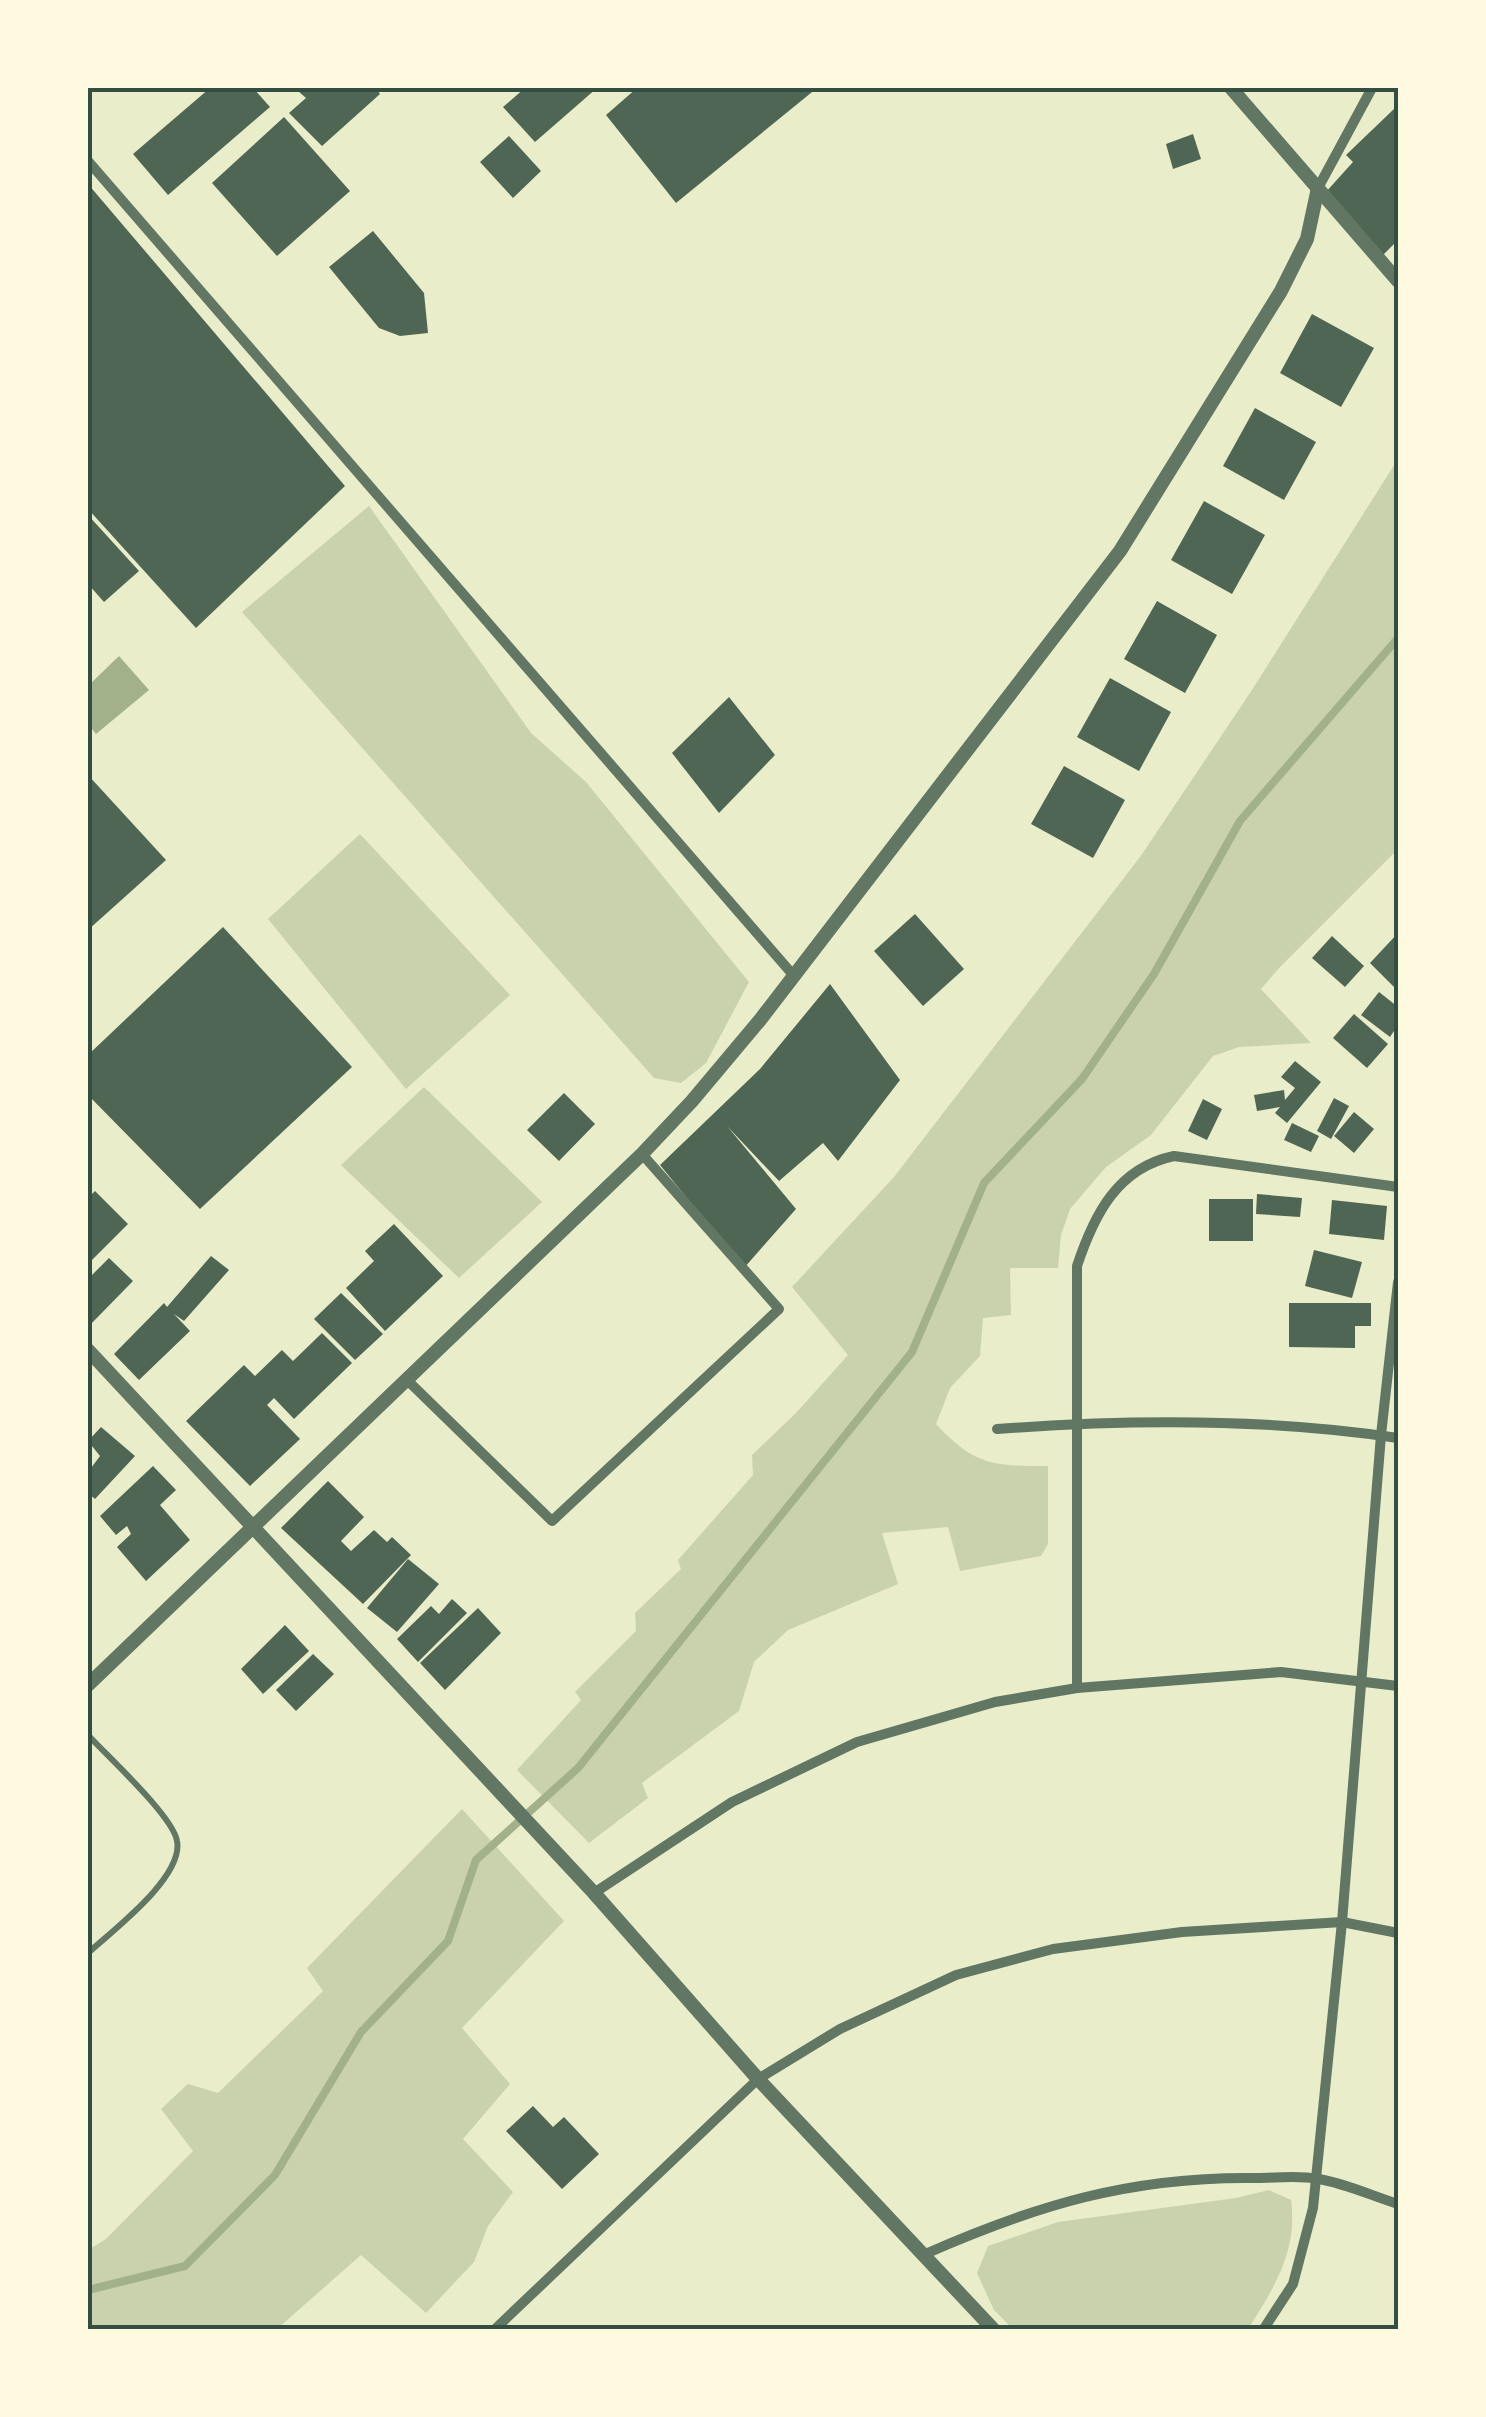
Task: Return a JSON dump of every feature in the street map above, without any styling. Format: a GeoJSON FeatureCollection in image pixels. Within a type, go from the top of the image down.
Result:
{"type":"FeatureCollection","features":[{"type":"Feature","properties":{"kind":"street"},"geometry":{"type":"LineString","coordinates":[[1230,88],[1398,281]]}},
{"type":"Feature","properties":{"kind":"street"},"geometry":{"type":"LineString","coordinates":[[88,1685],[642,1154],[692,1101],[794,976],[1120,551],[1281,290],[1307,239],[1318,188],[1372,88]]}},
{"type":"Feature","properties":{"kind":"street"},"geometry":{"type":"LineString","coordinates":[[88,162],[794,976]]}},
{"type":"Feature","properties":{"kind":"street"},"geometry":{"type":"LineString","coordinates":[[406,1379],[552,1521],[779,1309],[642,1154]]}},
{"type":"Feature","properties":{"kind":"street"},"geometry":{"type":"LineString","coordinates":[[1077,1688],[1077,1266],[1088,1231],[1103,1206],[1140,1166],[1174,1156],[1398,1186]]}},
{"type":"Feature","properties":{"kind":"street"},"geometry":{"type":"LineString","coordinates":[[1263,2330],[1293,2284],[1317,2178],[1381,1435],[1398,1282]]}},
{"type":"Feature","properties":{"kind":"street"},"geometry":{"type":"LineString","coordinates":[[88,1350],[540,1834],[758,2079],[994,2330]]}},
{"type":"Feature","properties":{"kind":"street"},"geometry":{"type":"LineString","coordinates":[[997,1429],[1076,1424],[1280,1426],[1398,1438]]}},
{"type":"Feature","properties":{"kind":"street"},"geometry":{"type":"LineString","coordinates":[[594,1893],[732,1802],[857,1742],[995,1702],[1077,1688],[1280,1672],[1398,1686]]}},
{"type":"Feature","properties":{"kind":"street"},"geometry":{"type":"LineString","coordinates":[[494,2330],[758,2079],[840,2029],[956,1976],[1053,1949],[1182,1932],[1342,1922],[1398,1933]]}},
{"type":"Feature","properties":{"kind":"street"},"geometry":{"type":"LineString","coordinates":[[923,2255],[992,2224],[1068,2199],[1142,2184],[1232,2177],[1317,2178],[1398,2204]]}},
{"type":"Feature","properties":{"kind":"lane"},"geometry":{"type":"LineString","coordinates":[[88,1735],[167,1819],[177,1841],[176,1860],[166,1878],[88,1954]]}},
{"type":"Feature","properties":{"kind":"shaded area"},"geometry":{"type":"Polygon","coordinates":[[[1398,459],[1398,849],[1261,989],[1311,1043],[1239,1047],[1213,1056],[1151,1135],[1106,1167],[1070,1209],[1061,1235],[1058,1268],[1010,1268],[1011,1315],[983,1318],[980,1356],[950,1388],[936,1424],[962,1448],[986,1461],[1048,1466],[1048,1544],[1041,1556],[960,1571],[948,1527],[882,1533],[898,1584],[788,1630],[754,1662],[739,1711],[642,1783],[648,1798],[589,1843],[517,1770],[581,1700],[575,1692],[636,1631],[635,1613],[681,1569],[678,1560],[753,1475],[752,1455],[848,1355],[792,1287],[894,1177],[1140,857],[1250,693],[1398,459]]]}},
{"type":"Feature","properties":{"kind":"shaded area"},"geometry":{"type":"Polygon","coordinates":[[[369,506],[531,733],[586,782],[749,982],[706,1063],[681,1083],[654,1078],[242,612],[369,506]]]}},
{"type":"Feature","properties":{"kind":"shaded area"},"geometry":{"type":"Polygon","coordinates":[[[119,656],[149,690],[96,734],[88,724],[88,686],[119,656]]]}},
{"type":"Feature","properties":{"kind":"shaded area"},"geometry":{"type":"Polygon","coordinates":[[[360,834],[510,995],[406,1089],[268,919],[360,834]]]}},
{"type":"Feature","properties":{"kind":"shaded area"},"geometry":{"type":"Polygon","coordinates":[[[424,1087],[542,1202],[459,1278],[341,1165],[424,1087]]]}},
{"type":"Feature","properties":{"kind":"shaded area"},"geometry":{"type":"Polygon","coordinates":[[[462,1809],[564,1921],[462,2028],[510,2084],[463,2139],[513,2192],[488,2226],[474,2262],[426,2313],[361,2255],[277,2329],[88,2329],[88,2250],[106,2239],[193,2151],[161,2109],[188,2084],[218,2093],[323,1991],[307,1968],[462,1809]]]}},
{"type":"Feature","properties":{"kind":"shaded area"},"geometry":{"type":"Polygon","coordinates":[[[1269,2190],[1291,2200],[1291,2236],[1275,2284],[1248,2329],[1013,2329],[994,2310],[977,2273],[988,2246],[1058,2222],[1269,2190]]]}},
{"type":"Feature","properties":{"kind":"building"},"geometry":{"type":"Polygon","coordinates":[[[210,88],[253,88],[270,107],[168,195],[133,154],[210,88]]]}},
{"type":"Feature","properties":{"kind":"building"},"geometry":{"type":"Polygon","coordinates":[[[376,88],[380,94],[322,146],[289,113],[306,98],[298,91],[376,88]]]}},
{"type":"Feature","properties":{"kind":"building"},"geometry":{"type":"Polygon","coordinates":[[[525,88],[597,88],[535,142],[503,107],[525,88]]]}},
{"type":"Feature","properties":{"kind":"building"},"geometry":{"type":"Polygon","coordinates":[[[637,88],[817,88],[676,203],[606,115],[637,88]]]}},
{"type":"Feature","properties":{"kind":"building"},"geometry":{"type":"Polygon","coordinates":[[[1395,108],[1398,240],[1381,257],[1325,193],[1353,162],[1346,155],[1395,108]]]}},
{"type":"Feature","properties":{"kind":"building"},"geometry":{"type":"Polygon","coordinates":[[[284,117],[350,191],[277,256],[212,183],[284,117]]]}},
{"type":"Feature","properties":{"kind":"building"},"geometry":{"type":"Polygon","coordinates":[[[1193,134],[1201,159],[1173,169],[1166,144],[1193,134]]]}},
{"type":"Feature","properties":{"kind":"building"},"geometry":{"type":"Polygon","coordinates":[[[509,136],[541,171],[513,198],[480,162],[509,136]]]}},
{"type":"Feature","properties":{"kind":"building"},"geometry":{"type":"Polygon","coordinates":[[[88,184],[345,486],[196,628],[88,509],[88,184]]]}},
{"type":"Feature","properties":{"kind":"building"},"geometry":{"type":"Polygon","coordinates":[[[373,231],[424,293],[428,333],[400,336],[379,328],[329,267],[373,231]]]}},
{"type":"Feature","properties":{"kind":"building"},"geometry":{"type":"Polygon","coordinates":[[[1312,314],[1374,348],[1341,407],[1280,373],[1312,314]]]}},
{"type":"Feature","properties":{"kind":"building"},"geometry":{"type":"Polygon","coordinates":[[[1255,408],[1316,442],[1284,500],[1223,466],[1255,408]]]}},
{"type":"Feature","properties":{"kind":"building"},"geometry":{"type":"Polygon","coordinates":[[[1204,501],[1265,535],[1232,594],[1171,560],[1204,501]]]}},
{"type":"Feature","properties":{"kind":"building"},"geometry":{"type":"Polygon","coordinates":[[[88,515],[139,571],[104,602],[88,584],[88,515]]]}},
{"type":"Feature","properties":{"kind":"building"},"geometry":{"type":"Polygon","coordinates":[[[1157,601],[1217,635],[1185,693],[1124,659],[1157,601]]]}},
{"type":"Feature","properties":{"kind":"building"},"geometry":{"type":"Polygon","coordinates":[[[1110,678],[1171,712],[1139,771],[1077,737],[1110,678]]]}},
{"type":"Feature","properties":{"kind":"building"},"geometry":{"type":"Polygon","coordinates":[[[729,697],[775,755],[719,813],[672,753],[729,697]]]}},
{"type":"Feature","properties":{"kind":"building"},"geometry":{"type":"Polygon","coordinates":[[[1064,766],[1125,800],[1093,858],[1031,824],[1064,766]]]}},
{"type":"Feature","properties":{"kind":"building"},"geometry":{"type":"Polygon","coordinates":[[[88,775],[166,860],[88,930],[88,775]]]}},
{"type":"Feature","properties":{"kind":"building"},"geometry":{"type":"Polygon","coordinates":[[[915,914],[964,969],[923,1006],[874,951],[915,914]]]}},
{"type":"Feature","properties":{"kind":"building"},"geometry":{"type":"Polygon","coordinates":[[[223,927],[352,1067],[200,1209],[88,1095],[88,1055],[223,927]]]}},
{"type":"Feature","properties":{"kind":"building"},"geometry":{"type":"Polygon","coordinates":[[[1398,933],[1398,991],[1370,963],[1398,933]]]}},
{"type":"Feature","properties":{"kind":"building"},"geometry":{"type":"Polygon","coordinates":[[[1332,936],[1364,966],[1345,987],[1312,958],[1332,936]]]}},
{"type":"Feature","properties":{"kind":"building"},"geometry":{"type":"Polygon","coordinates":[[[830,984],[900,1080],[838,1161],[823,1143],[779,1181],[727,1126],[796,1209],[744,1268],[660,1165],[760,1069],[830,984]]]}},
{"type":"Feature","properties":{"kind":"building"},"geometry":{"type":"Polygon","coordinates":[[[1379,992],[1398,1007],[1398,1025],[1390,1037],[1361,1015],[1379,992]]]}},
{"type":"Feature","properties":{"kind":"building"},"geometry":{"type":"Polygon","coordinates":[[[1354,1014],[1388,1044],[1367,1068],[1333,1038],[1354,1014]]]}},
{"type":"Feature","properties":{"kind":"building"},"geometry":{"type":"Polygon","coordinates":[[[1295,1061],[1321,1082],[1287,1123],[1275,1113],[1280,1107],[1257,1111],[1254,1095],[1284,1090],[1285,1100],[1295,1088],[1281,1077],[1295,1061]]]}},
{"type":"Feature","properties":{"kind":"building"},"geometry":{"type":"Polygon","coordinates":[[[564,1093],[595,1124],[559,1161],[527,1130],[564,1093]]]}},
{"type":"Feature","properties":{"kind":"building"},"geometry":{"type":"Polygon","coordinates":[[[1334,1098],[1349,1106],[1331,1139],[1317,1131],[1334,1098]]]}},
{"type":"Feature","properties":{"kind":"building"},"geometry":{"type":"Polygon","coordinates":[[[1203,1099],[1222,1109],[1207,1140],[1188,1131],[1203,1099]]]}},
{"type":"Feature","properties":{"kind":"building"},"geometry":{"type":"Polygon","coordinates":[[[1354,1112],[1374,1129],[1354,1153],[1334,1136],[1354,1112]]]}},
{"type":"Feature","properties":{"kind":"building"},"geometry":{"type":"Polygon","coordinates":[[[1292,1123],[1319,1136],[1311,1152],[1284,1140],[1292,1123]]]}},
{"type":"Feature","properties":{"kind":"building"},"geometry":{"type":"Polygon","coordinates":[[[95,1191],[128,1224],[88,1264],[88,1198],[95,1191]]]}},
{"type":"Feature","properties":{"kind":"building"},"geometry":{"type":"Polygon","coordinates":[[[1257,1194],[1302,1198],[1300,1217],[1256,1214],[1257,1194]]]}},
{"type":"Feature","properties":{"kind":"building"},"geometry":{"type":"Polygon","coordinates":[[[1209,1199],[1253,1199],[1253,1241],[1209,1241],[1209,1199]]]}},
{"type":"Feature","properties":{"kind":"building"},"geometry":{"type":"Polygon","coordinates":[[[1332,1200],[1387,1206],[1384,1240],[1329,1234],[1332,1200]]]}},
{"type":"Feature","properties":{"kind":"building"},"geometry":{"type":"Polygon","coordinates":[[[394,1224],[443,1276],[385,1331],[346,1288],[374,1261],[365,1251],[394,1224]]]}},
{"type":"Feature","properties":{"kind":"building"},"geometry":{"type":"Polygon","coordinates":[[[1314,1250],[1362,1262],[1352,1298],[1305,1286],[1314,1250]]]}},
{"type":"Feature","properties":{"kind":"building"},"geometry":{"type":"Polygon","coordinates":[[[211,1256],[229,1270],[184,1321],[174,1314],[190,1331],[139,1380],[114,1354],[164,1303],[167,1307],[211,1256]]]}},
{"type":"Feature","properties":{"kind":"building"},"geometry":{"type":"Polygon","coordinates":[[[109,1258],[133,1281],[88,1327],[88,1279],[109,1258]]]}},
{"type":"Feature","properties":{"kind":"building"},"geometry":{"type":"Polygon","coordinates":[[[341,1293],[383,1334],[355,1360],[314,1319],[341,1293]]]}},
{"type":"Feature","properties":{"kind":"building"},"geometry":{"type":"Polygon","coordinates":[[[1289,1303],[1371,1303],[1371,1326],[1355,1326],[1355,1348],[1289,1347],[1289,1303]]]}},
{"type":"Feature","properties":{"kind":"building"},"geometry":{"type":"Polygon","coordinates":[[[322,1333],[352,1363],[294,1419],[274,1398],[267,1405],[300,1439],[250,1486],[186,1421],[244,1365],[255,1376],[282,1350],[293,1361],[322,1333]]]}},
{"type":"Feature","properties":{"kind":"building"},"geometry":{"type":"Polygon","coordinates":[[[101,1427],[135,1456],[95,1499],[88,1493],[88,1472],[100,1456],[88,1441],[101,1427]]]}},
{"type":"Feature","properties":{"kind":"building"},"geometry":{"type":"Polygon","coordinates":[[[153,1466],[176,1490],[160,1505],[190,1540],[146,1581],[117,1547],[131,1534],[127,1526],[116,1535],[100,1516],[153,1466]]]}},
{"type":"Feature","properties":{"kind":"building"},"geometry":{"type":"Polygon","coordinates":[[[328,1481],[364,1517],[341,1541],[351,1551],[374,1530],[387,1542],[392,1537],[411,1555],[363,1604],[281,1528],[328,1481]]]}},
{"type":"Feature","properties":{"kind":"building"},"geometry":{"type":"Polygon","coordinates":[[[408,1559],[439,1584],[397,1632],[367,1608],[408,1559]]]}},
{"type":"Feature","properties":{"kind":"building"},"geometry":{"type":"Polygon","coordinates":[[[452,1599],[467,1613],[418,1662],[397,1639],[431,1606],[439,1614],[452,1599]]]}},
{"type":"Feature","properties":{"kind":"building"},"geometry":{"type":"Polygon","coordinates":[[[478,1608],[501,1633],[445,1690],[420,1663],[478,1608]]]}},
{"type":"Feature","properties":{"kind":"building"},"geometry":{"type":"Polygon","coordinates":[[[285,1625],[309,1651],[263,1694],[241,1669],[285,1625]]]}},
{"type":"Feature","properties":{"kind":"building"},"geometry":{"type":"Polygon","coordinates":[[[313,1654],[334,1674],[296,1711],[276,1690],[313,1654]]]}},
{"type":"Feature","properties":{"kind":"building"},"geometry":{"type":"Polygon","coordinates":[[[533,2106],[553,2127],[564,2117],[599,2154],[562,2189],[506,2131],[533,2106]]]}},
{"type":"Feature","properties":{"kind":"waterway"},"geometry":{"type":"LineString","coordinates":[[88,2290],[185,2266],[275,2175],[361,2032],[448,1941],[476,1860],[578,1768],[912,1352],[984,1183],[1082,1079],[1154,974],[1240,821],[1398,638]]}}]}
